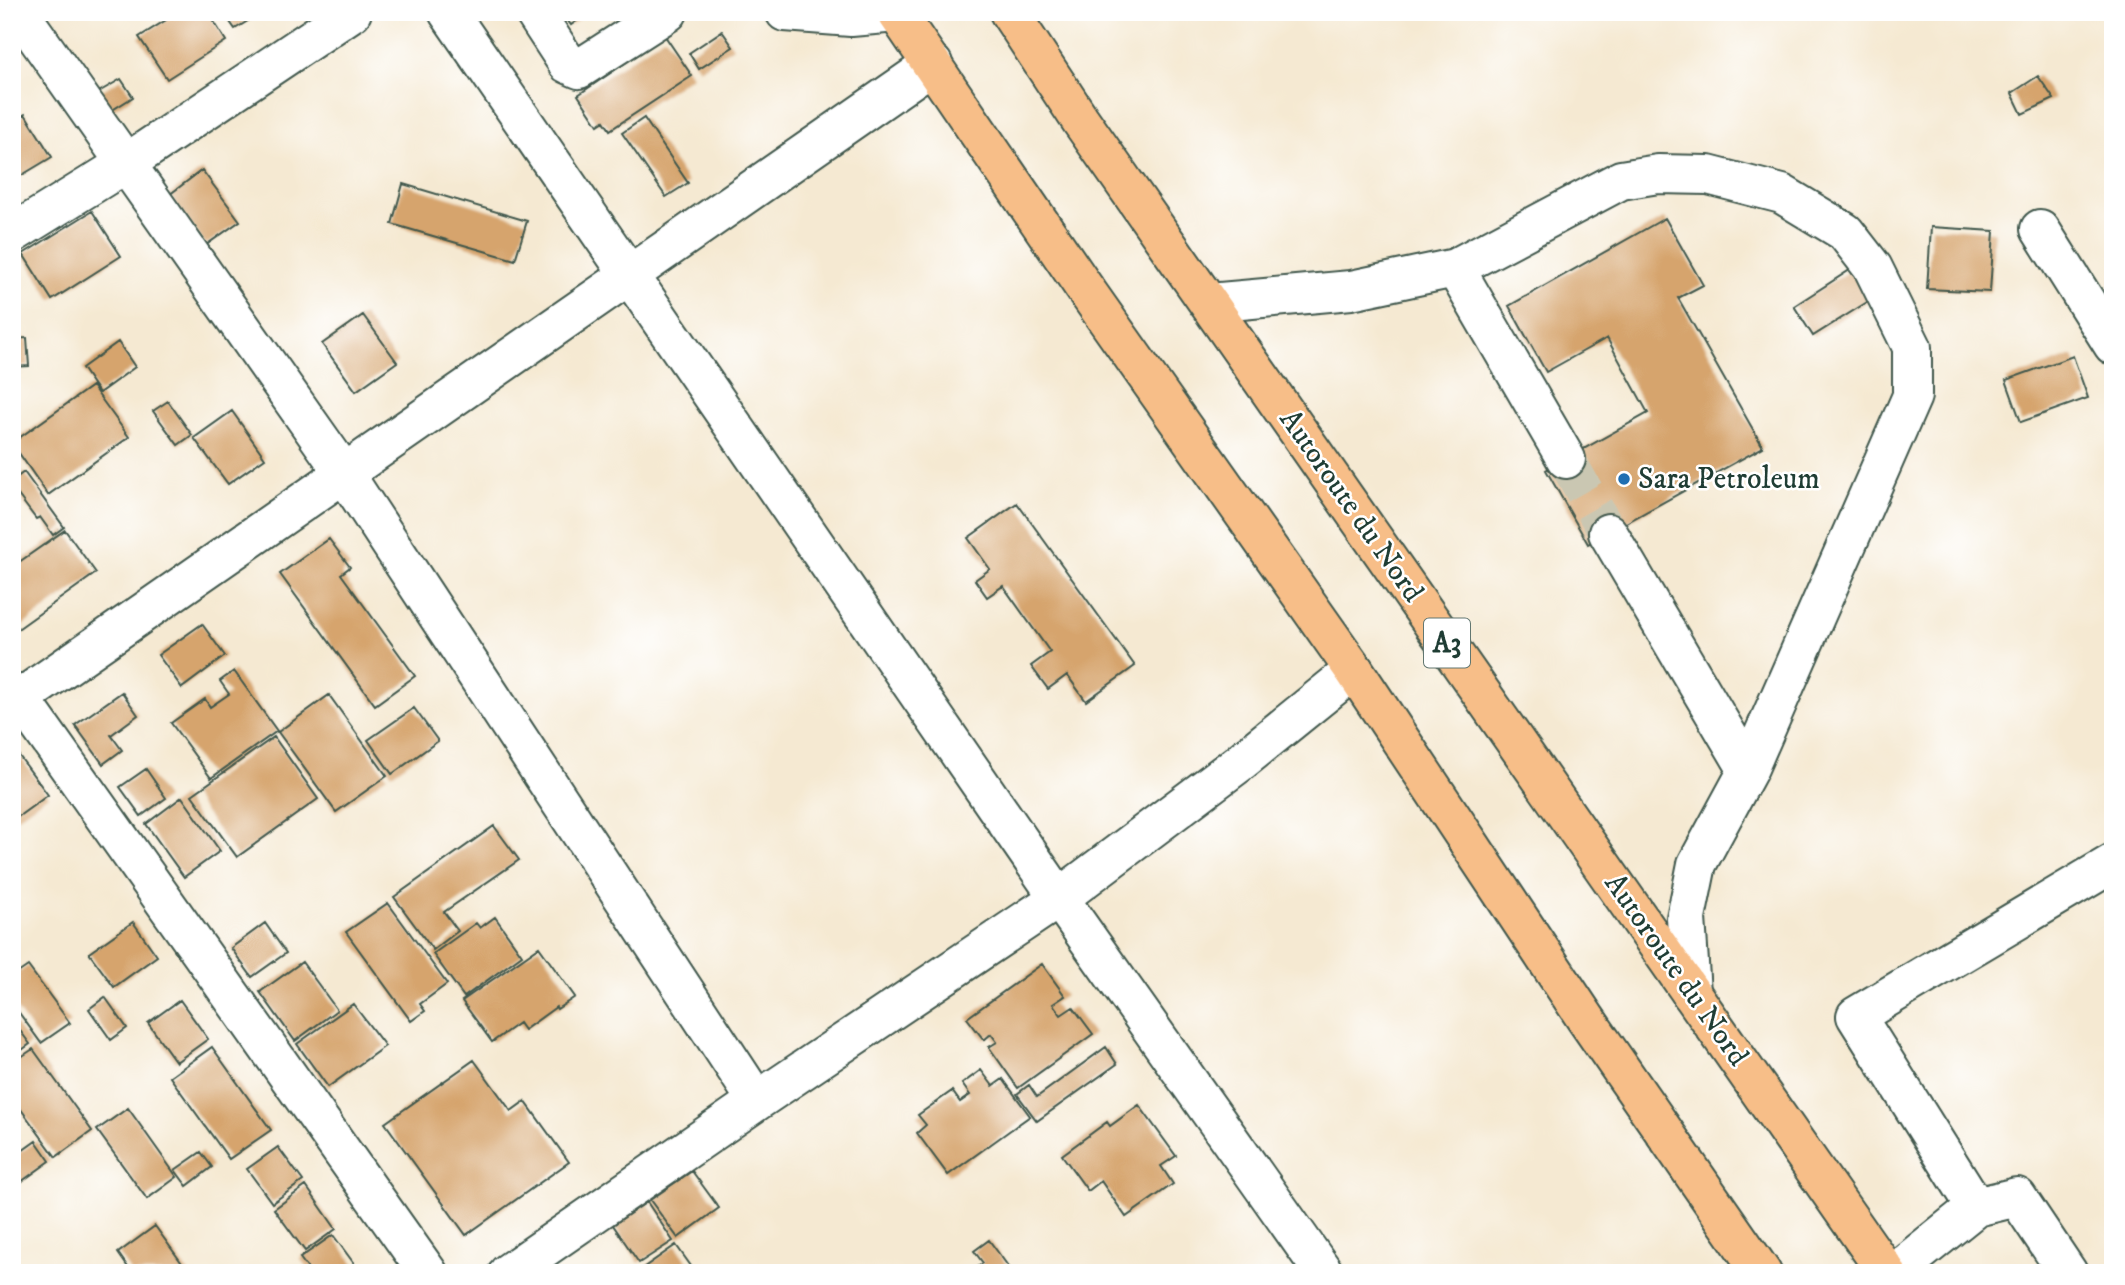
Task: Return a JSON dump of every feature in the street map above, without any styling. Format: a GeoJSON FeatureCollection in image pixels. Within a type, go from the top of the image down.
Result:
{"type":"FeatureCollection","features":[{"type":"Feature","properties":{"kind":"highway","name":"Autoroute du Nord"},"geometry":{"type":"LineString","coordinates":[[1009,12],[1081,121],[1887,1273]]}},
{"type":"Feature","properties":{"kind":"highway"},"geometry":{"type":"LineString","coordinates":[[897,13],[1083,286],[1354,670],[1586,1019],[1762,1273]]}},
{"type":"Feature","properties":{"kind":"street"},"geometry":{"type":"LineString","coordinates":[[19,12],[344,473],[757,1101]]}},
{"type":"Feature","properties":{"kind":"street"},"geometry":{"type":"LineString","coordinates":[[12,234],[125,164],[352,12]]}},
{"type":"Feature","properties":{"kind":"street"},"geometry":{"type":"LineString","coordinates":[[448,12],[1059,898],[1324,1273]]}},
{"type":"Feature","properties":{"kind":"street"},"geometry":{"type":"LineString","coordinates":[[534,12],[568,64],[579,69],[668,12]]}},
{"type":"Feature","properties":{"kind":"street"},"geometry":{"type":"LineString","coordinates":[[785,12],[851,17],[897,13]]}},
{"type":"Feature","properties":{"kind":"street"},"geometry":{"type":"LineString","coordinates":[[428,1273],[16,701],[933,64]]}},
{"type":"Feature","properties":{"kind":"street"},"geometry":{"type":"LineString","coordinates":[[1209,303],[1351,290],[1455,268],[1620,180],[1658,174],[1708,175],[1782,194],[1845,232],[1873,268],[1912,347],[1912,396],[1748,770],[1697,863],[1686,918],[1691,993]]}},
{"type":"Feature","properties":{"kind":"street"},"geometry":{"type":"LineString","coordinates":[[2040,229],[2113,345]]}},
{"type":"Feature","properties":{"kind":"street"},"geometry":{"type":"LineString","coordinates":[[1455,268],[1566,459]]}},
{"type":"Feature","properties":{"kind":"street"},"geometry":{"type":"LineString","coordinates":[[1608,533],[1748,770]]}},
{"type":"Feature","properties":{"kind":"street"},"geometry":{"type":"LineString","coordinates":[[508,1273],[1059,898],[1239,763],[1354,670]]}},
{"type":"Feature","properties":{"kind":"street"},"geometry":{"type":"LineString","coordinates":[[1976,1206],[1856,1016],[2113,863]]}},
{"type":"Feature","properties":{"kind":"street"},"geometry":{"type":"LineString","coordinates":[[1894,1273],[1976,1206],[2017,1197],[2068,1273]]}},
{"type":"Feature","properties":{"kind":"building"},"geometry":{"type":"Polygon","coordinates":[[[179,12],[208,12],[226,41],[167,79],[139,37],[179,12]]]}},
{"type":"Feature","properties":{"kind":"building"},"geometry":{"type":"Polygon","coordinates":[[[223,12],[262,12],[235,29],[223,12]]]}},
{"type":"Feature","properties":{"kind":"building"},"geometry":{"type":"Polygon","coordinates":[[[561,12],[589,12],[571,25],[561,12]]]}},
{"type":"Feature","properties":{"kind":"building"},"geometry":{"type":"Polygon","coordinates":[[[722,31],[733,47],[699,69],[689,53],[722,31]]]}},
{"type":"Feature","properties":{"kind":"building"},"geometry":{"type":"Polygon","coordinates":[[[665,36],[692,76],[610,130],[604,121],[598,125],[578,95],[665,36]]]}},
{"type":"Feature","properties":{"kind":"building"},"geometry":{"type":"Polygon","coordinates":[[[2038,76],[2054,99],[2022,114],[2012,93],[2038,76]]]}},
{"type":"Feature","properties":{"kind":"building"},"geometry":{"type":"Polygon","coordinates":[[[121,79],[133,97],[109,112],[97,93],[121,79]]]}},
{"type":"Feature","properties":{"kind":"building"},"geometry":{"type":"Polygon","coordinates":[[[25,114],[52,157],[12,181],[12,122],[25,114]]]}},
{"type":"Feature","properties":{"kind":"building"},"geometry":{"type":"Polygon","coordinates":[[[644,118],[688,183],[666,197],[622,133],[644,118]]]}},
{"type":"Feature","properties":{"kind":"building"},"geometry":{"type":"Polygon","coordinates":[[[202,170],[240,221],[206,245],[169,195],[202,170]]]}},
{"type":"Feature","properties":{"kind":"building"},"geometry":{"type":"Polygon","coordinates":[[[403,184],[527,221],[515,260],[392,224],[403,184]]]}},
{"type":"Feature","properties":{"kind":"building"},"geometry":{"type":"Polygon","coordinates":[[[92,211],[121,256],[52,300],[23,254],[92,211]]]}},
{"type":"Feature","properties":{"kind":"building"},"geometry":{"type":"Polygon","coordinates":[[[1665,218],[1703,285],[1678,298],[1763,447],[1588,544],[1546,470],[1648,413],[1607,338],[1546,372],[1509,306],[1665,218]]]}},
{"type":"Feature","properties":{"kind":"building"},"geometry":{"type":"Polygon","coordinates":[[[1931,227],[1994,231],[1990,292],[1927,289],[1931,227]]]}},
{"type":"Feature","properties":{"kind":"building"},"geometry":{"type":"Polygon","coordinates":[[[1853,268],[1872,299],[1813,336],[1794,306],[1853,268]]]}},
{"type":"Feature","properties":{"kind":"building"},"geometry":{"type":"Polygon","coordinates":[[[363,315],[397,362],[356,391],[322,344],[363,315]]]}},
{"type":"Feature","properties":{"kind":"building"},"geometry":{"type":"Polygon","coordinates":[[[27,338],[29,366],[12,367],[12,339],[27,338]]]}},
{"type":"Feature","properties":{"kind":"building"},"geometry":{"type":"Polygon","coordinates":[[[118,342],[135,367],[99,393],[82,368],[118,342]]]}},
{"type":"Feature","properties":{"kind":"building"},"geometry":{"type":"Polygon","coordinates":[[[2073,356],[2088,398],[2021,422],[2006,380],[2073,356]]]}},
{"type":"Feature","properties":{"kind":"building"},"geometry":{"type":"Polygon","coordinates":[[[92,386],[129,437],[48,495],[12,443],[92,386]]]}},
{"type":"Feature","properties":{"kind":"building"},"geometry":{"type":"Polygon","coordinates":[[[168,401],[192,435],[178,445],[153,411],[168,401]]]}},
{"type":"Feature","properties":{"kind":"building"},"geometry":{"type":"Polygon","coordinates":[[[232,411],[265,458],[228,484],[194,438],[232,411]]]}},
{"type":"Feature","properties":{"kind":"building"},"geometry":{"type":"Polygon","coordinates":[[[24,472],[64,527],[53,535],[40,517],[36,519],[12,487],[12,481],[24,472]]]}},
{"type":"Feature","properties":{"kind":"building"},"geometry":{"type":"Polygon","coordinates":[[[1017,503],[1135,666],[1086,701],[1067,675],[1048,689],[1031,666],[1050,652],[1003,586],[987,597],[975,580],[990,569],[968,538],[1017,503]]]}},
{"type":"Feature","properties":{"kind":"building"},"geometry":{"type":"Polygon","coordinates":[[[65,530],[96,573],[15,631],[12,628],[12,567],[65,530]]]}},
{"type":"Feature","properties":{"kind":"building"},"geometry":{"type":"Polygon","coordinates":[[[329,539],[350,567],[341,574],[415,676],[375,705],[280,574],[329,539]]]}},
{"type":"Feature","properties":{"kind":"building"},"geometry":{"type":"Polygon","coordinates":[[[202,624],[225,656],[182,688],[158,655],[202,624]]]}},
{"type":"Feature","properties":{"kind":"building"},"geometry":{"type":"Polygon","coordinates":[[[234,671],[277,731],[211,778],[171,723],[205,699],[210,707],[229,694],[220,681],[234,671]]]}},
{"type":"Feature","properties":{"kind":"building"},"geometry":{"type":"Polygon","coordinates":[[[122,692],[138,715],[111,735],[122,750],[103,764],[75,725],[122,692]]]}},
{"type":"Feature","properties":{"kind":"building"},"geometry":{"type":"Polygon","coordinates":[[[329,695],[387,776],[336,812],[278,732],[329,695]]]}},
{"type":"Feature","properties":{"kind":"building"},"geometry":{"type":"Polygon","coordinates":[[[414,708],[438,741],[392,774],[368,740],[414,708]]]}},
{"type":"Feature","properties":{"kind":"building"},"geometry":{"type":"Polygon","coordinates":[[[274,737],[318,799],[237,857],[192,795],[274,737]]]}},
{"type":"Feature","properties":{"kind":"building"},"geometry":{"type":"Polygon","coordinates":[[[14,749],[48,795],[12,821],[12,750],[14,749]]]}},
{"type":"Feature","properties":{"kind":"building"},"geometry":{"type":"Polygon","coordinates":[[[146,769],[166,798],[141,816],[120,787],[146,769]]]}},
{"type":"Feature","properties":{"kind":"building"},"geometry":{"type":"Polygon","coordinates":[[[182,797],[220,851],[184,877],[146,824],[182,797]]]}},
{"type":"Feature","properties":{"kind":"building"},"geometry":{"type":"Polygon","coordinates":[[[494,826],[519,860],[444,912],[458,931],[433,950],[394,897],[494,826]]]}},
{"type":"Feature","properties":{"kind":"building"},"geometry":{"type":"Polygon","coordinates":[[[388,903],[447,984],[420,1004],[425,1011],[411,1021],[346,932],[388,903]]]}},
{"type":"Feature","properties":{"kind":"building"},"geometry":{"type":"Polygon","coordinates":[[[495,917],[522,955],[464,997],[433,954],[476,923],[480,928],[495,917]]]}},
{"type":"Feature","properties":{"kind":"building"},"geometry":{"type":"Polygon","coordinates":[[[133,922],[157,956],[114,987],[89,953],[133,922]]]}},
{"type":"Feature","properties":{"kind":"building"},"geometry":{"type":"Polygon","coordinates":[[[265,923],[286,953],[252,977],[231,948],[265,923]]]}},
{"type":"Feature","properties":{"kind":"building"},"geometry":{"type":"Polygon","coordinates":[[[539,947],[575,997],[524,1030],[519,1023],[492,1042],[462,1001],[539,947]]]}},
{"type":"Feature","properties":{"kind":"building"},"geometry":{"type":"Polygon","coordinates":[[[302,962],[337,1010],[295,1041],[260,992],[302,962]]]}},
{"type":"Feature","properties":{"kind":"building"},"geometry":{"type":"Polygon","coordinates":[[[1042,964],[1065,996],[1053,1004],[1061,1015],[1073,1007],[1093,1034],[1018,1088],[989,1047],[997,1042],[991,1034],[984,1040],[967,1018],[1042,964]]]}},
{"type":"Feature","properties":{"kind":"building"},"geometry":{"type":"Polygon","coordinates":[[[28,966],[70,1023],[41,1043],[12,1003],[12,977],[28,966]]]}},
{"type":"Feature","properties":{"kind":"building"},"geometry":{"type":"Polygon","coordinates":[[[105,997],[127,1028],[111,1040],[89,1009],[105,997]]]}},
{"type":"Feature","properties":{"kind":"building"},"geometry":{"type":"Polygon","coordinates":[[[180,1000],[208,1039],[176,1062],[148,1023],[180,1000]]]}},
{"type":"Feature","properties":{"kind":"building"},"geometry":{"type":"Polygon","coordinates":[[[353,1004],[385,1046],[328,1087],[297,1044],[353,1004]]]}},
{"type":"Feature","properties":{"kind":"building"},"geometry":{"type":"Polygon","coordinates":[[[12,1020],[30,1044],[12,1057],[12,1020]]]}},
{"type":"Feature","properties":{"kind":"building"},"geometry":{"type":"Polygon","coordinates":[[[212,1047],[271,1130],[229,1159],[170,1077],[212,1047]]]}},
{"type":"Feature","properties":{"kind":"building"},"geometry":{"type":"Polygon","coordinates":[[[1106,1047],[1117,1064],[1037,1121],[1017,1094],[1029,1085],[1037,1097],[1106,1047]]]}},
{"type":"Feature","properties":{"kind":"building"},"geometry":{"type":"Polygon","coordinates":[[[33,1049],[92,1131],[56,1157],[12,1097],[12,1063],[33,1049]]]}},
{"type":"Feature","properties":{"kind":"building"},"geometry":{"type":"Polygon","coordinates":[[[474,1060],[511,1111],[525,1101],[569,1162],[466,1235],[385,1123],[474,1060]]]}},
{"type":"Feature","properties":{"kind":"building"},"geometry":{"type":"Polygon","coordinates":[[[981,1070],[993,1086],[1003,1079],[1030,1116],[948,1175],[917,1133],[926,1125],[918,1115],[952,1091],[960,1102],[970,1095],[962,1084],[981,1070]]]}},
{"type":"Feature","properties":{"kind":"building"},"geometry":{"type":"Polygon","coordinates":[[[1139,1105],[1176,1156],[1161,1166],[1173,1184],[1126,1217],[1101,1181],[1088,1191],[1062,1155],[1107,1122],[1110,1126],[1139,1105]]]}},
{"type":"Feature","properties":{"kind":"building"},"geometry":{"type":"Polygon","coordinates":[[[128,1108],[177,1177],[147,1199],[97,1130],[128,1108]]]}},
{"type":"Feature","properties":{"kind":"building"},"geometry":{"type":"Polygon","coordinates":[[[36,1141],[50,1161],[18,1184],[12,1176],[12,1158],[36,1141]]]}},
{"type":"Feature","properties":{"kind":"building"},"geometry":{"type":"Polygon","coordinates":[[[278,1147],[303,1181],[272,1203],[247,1169],[278,1147]]]}},
{"type":"Feature","properties":{"kind":"building"},"geometry":{"type":"Polygon","coordinates":[[[201,1152],[212,1167],[187,1186],[175,1170],[201,1152]]]}},
{"type":"Feature","properties":{"kind":"building"},"geometry":{"type":"Polygon","coordinates":[[[692,1171],[719,1208],[678,1238],[650,1200],[692,1171]]]}},
{"type":"Feature","properties":{"kind":"building"},"geometry":{"type":"Polygon","coordinates":[[[306,1186],[336,1229],[305,1251],[274,1209],[306,1186]]]}},
{"type":"Feature","properties":{"kind":"building"},"geometry":{"type":"Polygon","coordinates":[[[647,1202],[673,1241],[639,1263],[613,1225],[647,1202]]]}},
{"type":"Feature","properties":{"kind":"building"},"geometry":{"type":"Polygon","coordinates":[[[155,1226],[189,1273],[132,1273],[118,1253],[155,1226]]]}},
{"type":"Feature","properties":{"kind":"building"},"geometry":{"type":"Polygon","coordinates":[[[333,1235],[361,1273],[311,1273],[300,1258],[333,1235]]]}},
{"type":"Feature","properties":{"kind":"building"},"geometry":{"type":"Polygon","coordinates":[[[989,1240],[1013,1273],[977,1273],[975,1269],[983,1263],[974,1251],[989,1240]]]}},
{"type":"Feature","properties":{"kind":"building"},"geometry":{"type":"Polygon","coordinates":[[[676,1245],[696,1273],[647,1273],[643,1268],[676,1245]]]}},
{"type":"Feature","properties":{"kind":"tunnel"},"geometry":{"type":"LineString","coordinates":[[1566,459],[1608,533]]}},
{"type":"Feature","properties":{"kind":"place","name":"Sara Petroleum"},"geometry":{"type":"Point","coordinates":[1624,479]}}]}
